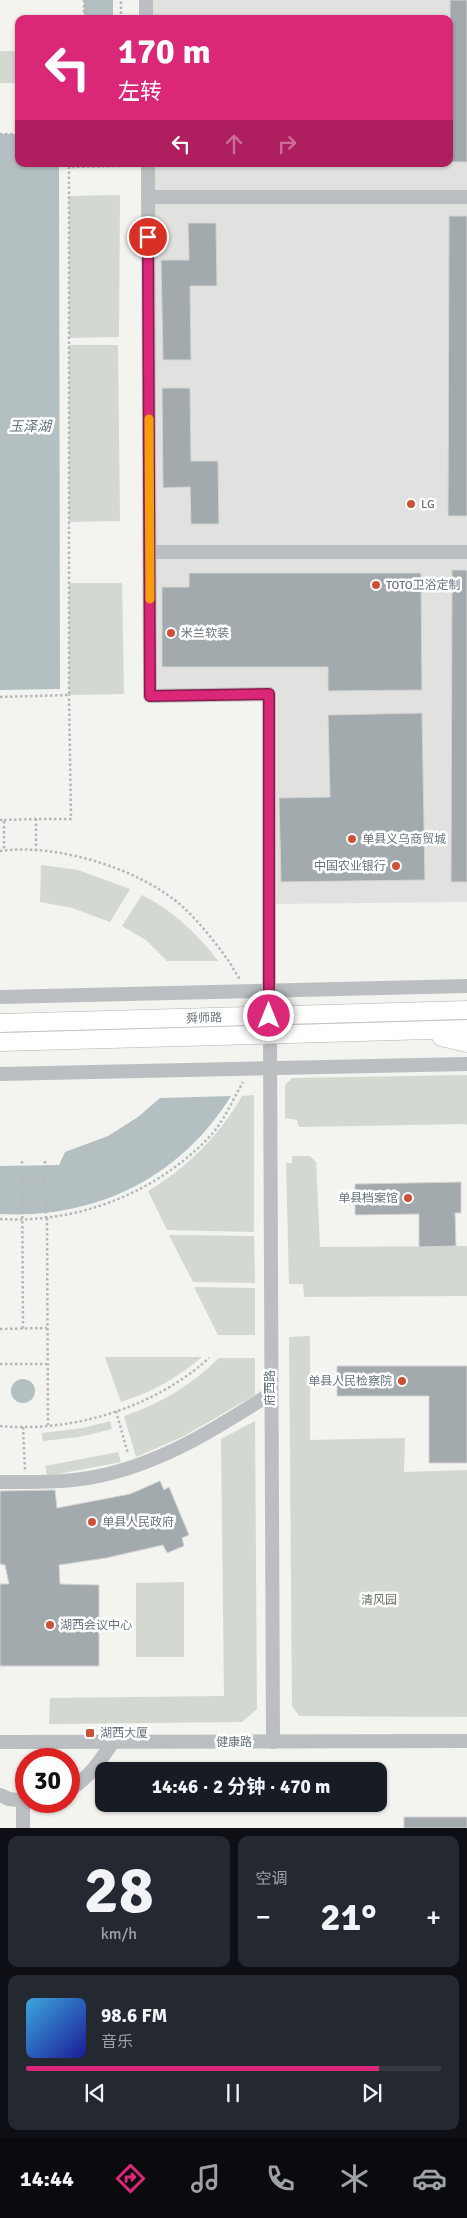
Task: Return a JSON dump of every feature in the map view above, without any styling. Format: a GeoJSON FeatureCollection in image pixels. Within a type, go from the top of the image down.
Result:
{"type":"FeatureCollection","features":[{"type":"Feature","properties":{"kind":"main road"},"geometry":{"type":"LineString","coordinates":[[432,1011],[467,1003]]}},
{"type":"Feature","properties":{"kind":"main road","name":"舜师路"},"geometry":{"type":"LineString","coordinates":[[0,1023],[467,1010]]}},
{"type":"Feature","properties":{"kind":"main road","name":"舜师路"},"geometry":{"type":"LineString","coordinates":[[0,1042],[467,1029]]}},
{"type":"Feature","properties":{"kind":"main road"},"geometry":{"type":"LineString","coordinates":[[408,1031],[467,1043]]}},
{"type":"Feature","properties":{"kind":"street"},"geometry":{"type":"LineString","coordinates":[[146,0],[146,15]]}},
{"type":"Feature","properties":{"kind":"street"},"geometry":{"type":"LineString","coordinates":[[148,167],[150,696],[269,694],[269,1016]]}},
{"type":"Feature","properties":{"kind":"street"},"geometry":{"type":"LineString","coordinates":[[148,197],[467,197]]}},
{"type":"Feature","properties":{"kind":"street"},"geometry":{"type":"LineString","coordinates":[[150,552],[467,552]]}},
{"type":"Feature","properties":{"kind":"street"},"geometry":{"type":"LineString","coordinates":[[0,997],[467,986]]}},
{"type":"Feature","properties":{"kind":"street","name":"府西路"},"geometry":{"type":"LineString","coordinates":[[270,1035],[270,1394],[273,1742]]}},
{"type":"Feature","properties":{"kind":"street"},"geometry":{"type":"LineString","coordinates":[[0,1074],[467,1064]]}},
{"type":"Feature","properties":{"kind":"street"},"geometry":{"type":"LineString","coordinates":[[0,1482],[62,1481],[98,1477],[132,1467],[166,1455],[221,1426],[270,1394]]}},
{"type":"Feature","properties":{"kind":"street","name":"健康路"},"geometry":{"type":"LineString","coordinates":[[0,1742],[467,1741]]}},
{"type":"Feature","properties":{"kind":"street"},"geometry":{"type":"LineString","coordinates":[[80,1783],[94,1769],[113,1742]]}},
{"type":"Feature","properties":{"kind":"street"},"geometry":{"type":"LineString","coordinates":[[0,1795],[15,1799]]}},
{"type":"Feature","properties":{"kind":"street"},"geometry":{"type":"LineString","coordinates":[[23,1828],[24,1813]]}},
{"type":"Feature","properties":{"kind":"path"},"geometry":{"type":"LineString","coordinates":[[84,0],[84,15]]}},
{"type":"Feature","properties":{"kind":"path"},"geometry":{"type":"LineString","coordinates":[[121,0],[121,15]]}},
{"type":"Feature","properties":{"kind":"path"},"geometry":{"type":"LineString","coordinates":[[0,134],[15,134]]}},
{"type":"Feature","properties":{"kind":"path"},"geometry":{"type":"LineString","coordinates":[[69,167],[70,819],[2,820],[2,851],[36,851],[74,856],[105,865],[154,886],[182,906],[212,940],[240,979],[244,979]]}},
{"type":"Feature","properties":{"kind":"path"},"geometry":{"type":"LineString","coordinates":[[0,697],[70,696]]}},
{"type":"Feature","properties":{"kind":"path"},"geometry":{"type":"LineString","coordinates":[[36,819],[36,851]]}},
{"type":"Feature","properties":{"kind":"path"},"geometry":{"type":"LineString","coordinates":[[0,1219],[46,1217],[109,1203],[142,1188],[173,1169],[213,1133],[246,1076]]}},
{"type":"Feature","properties":{"kind":"path"},"geometry":{"type":"LineString","coordinates":[[22,1160],[23,1329]]}},
{"type":"Feature","properties":{"kind":"path"},"geometry":{"type":"LineString","coordinates":[[45,1161],[48,1425]]}},
{"type":"Feature","properties":{"kind":"path"},"geometry":{"type":"LineString","coordinates":[[0,1329],[47,1328]]}},
{"type":"Feature","properties":{"kind":"path"},"geometry":{"type":"LineString","coordinates":[[0,1426],[23,1427],[76,1422],[116,1411],[164,1391],[209,1358]]}},
{"type":"Feature","properties":{"kind":"path"},"geometry":{"type":"LineString","coordinates":[[0,1364],[47,1364]]}},
{"type":"Feature","properties":{"kind":"path"},"geometry":{"type":"LineString","coordinates":[[116,1411],[132,1467]]}},
{"type":"Feature","properties":{"kind":"path"},"geometry":{"type":"LineString","coordinates":[[23,1427],[25,1482]]}},
{"type":"Feature","properties":{"kind":"shaded area"},"geometry":{"type":"Polygon","coordinates":[[[152,0],[467,0],[467,902],[273,904],[273,690],[157,692],[153,167],[453,167],[453,15],[152,15],[152,0]]]}},
{"type":"Feature","properties":{"kind":"green space"},"geometry":{"type":"Polygon","coordinates":[[[0,51],[15,51],[15,83],[0,83],[0,51]]]}},
{"type":"Feature","properties":{"kind":"green space"},"geometry":{"type":"Polygon","coordinates":[[[120,195],[119,337],[69,338],[69,196],[120,195]]]}},
{"type":"Feature","properties":{"kind":"green space"},"geometry":{"type":"Polygon","coordinates":[[[69,345],[118,345],[120,521],[69,522],[69,345]]]}},
{"type":"Feature","properties":{"kind":"green space"},"geometry":{"type":"Polygon","coordinates":[[[69,583],[122,583],[124,694],[69,695],[69,583]]]}},
{"type":"Feature","properties":{"kind":"green space"},"geometry":{"type":"Polygon","coordinates":[[[41,865],[78,870],[130,889],[110,922],[72,908],[40,902],[41,865]]]}},
{"type":"Feature","properties":{"kind":"green space"},"geometry":{"type":"Polygon","coordinates":[[[142,895],[174,915],[202,941],[218,961],[167,961],[146,940],[122,926],[142,895]]]}},
{"type":"Feature","properties":{"kind":"green space"},"geometry":{"type":"Polygon","coordinates":[[[467,1075],[467,1125],[299,1127],[297,1120],[285,1118],[285,1085],[292,1078],[467,1075]]]}},
{"type":"Feature","properties":{"kind":"green space"},"geometry":{"type":"Polygon","coordinates":[[[254,1095],[254,1232],[167,1230],[148,1191],[176,1172],[201,1150],[233,1111],[242,1096],[254,1095]]]}},
{"type":"Feature","properties":{"kind":"green space"},"geometry":{"type":"Polygon","coordinates":[[[292,1156],[310,1156],[316,1162],[320,1247],[467,1246],[467,1296],[304,1297],[303,1284],[289,1284],[286,1163],[292,1163],[292,1156]]]}},
{"type":"Feature","properties":{"kind":"green space"},"geometry":{"type":"Polygon","coordinates":[[[169,1235],[254,1236],[255,1283],[193,1282],[169,1235]]]}},
{"type":"Feature","properties":{"kind":"green space"},"geometry":{"type":"Polygon","coordinates":[[[194,1287],[255,1288],[255,1335],[218,1335],[194,1287]]]}},
{"type":"Feature","properties":{"kind":"green space","name":"清风园"},"geometry":{"type":"Polygon","coordinates":[[[310,1336],[310,1440],[405,1438],[404,1472],[467,1470],[467,1717],[299,1716],[292,1706],[289,1337],[310,1336]]]}},
{"type":"Feature","properties":{"kind":"green space"},"geometry":{"type":"Polygon","coordinates":[[[105,1357],[202,1357],[164,1384],[121,1402],[105,1357]]]}},
{"type":"Feature","properties":{"kind":"green space"},"geometry":{"type":"Polygon","coordinates":[[[219,1358],[255,1358],[255,1395],[184,1436],[136,1457],[124,1416],[150,1406],[175,1393],[198,1377],[219,1358]]]}},
{"type":"Feature","properties":{"kind":"green space"},"geometry":{"type":"Polygon","coordinates":[[[110,1421],[112,1429],[79,1437],[43,1441],[42,1433],[83,1428],[110,1421]]]}},
{"type":"Feature","properties":{"kind":"green space"},"geometry":{"type":"Polygon","coordinates":[[[255,1421],[257,1709],[242,1722],[49,1724],[50,1698],[224,1696],[221,1439],[255,1421]]]}},
{"type":"Feature","properties":{"kind":"green space"},"geometry":{"type":"Polygon","coordinates":[[[118,1452],[121,1462],[47,1476],[45,1466],[118,1452]]]}},
{"type":"Feature","properties":{"kind":"green space"},"geometry":{"type":"Polygon","coordinates":[[[184,1582],[184,1657],[136,1657],[136,1583],[184,1582]]]}},
{"type":"Feature","properties":{"kind":"water"},"geometry":{"type":"Polygon","coordinates":[[[84,0],[113,0],[113,15],[84,15],[84,0]]]}},
{"type":"Feature","properties":{"kind":"water","name":"玉泽湖"},"geometry":{"type":"Polygon","coordinates":[[[0,134],[15,134],[15,167],[59,167],[60,689],[0,690],[0,134]]]}},
{"type":"Feature","properties":{"kind":"water"},"geometry":{"type":"Polygon","coordinates":[[[231,1096],[210,1125],[187,1150],[161,1171],[132,1188],[102,1200],[69,1209],[35,1214],[0,1214],[0,1166],[59,1165],[65,1152],[108,1136],[138,1117],[160,1098],[231,1096]]]}},
{"type":"Feature","properties":{"kind":"water"},"geometry":{"type":"Polygon","coordinates":[[[23,1379],[28,1380],[34,1386],[34,1396],[28,1402],[23,1403],[18,1402],[12,1396],[11,1391],[12,1386],[18,1380],[23,1379]]]}},
{"type":"Feature","properties":{"kind":"building"},"geometry":{"type":"Polygon","coordinates":[[[450,0],[467,0],[467,162],[453,162],[453,15],[450,15],[450,0]]]}},
{"type":"Feature","properties":{"kind":"building"},"geometry":{"type":"Polygon","coordinates":[[[449,216],[467,216],[467,516],[448,516],[449,216]]]}},
{"type":"Feature","properties":{"kind":"building"},"geometry":{"type":"Polygon","coordinates":[[[188,223],[216,223],[217,286],[190,286],[191,360],[163,360],[161,260],[189,260],[188,223]]]}},
{"type":"Feature","properties":{"kind":"building"},"geometry":{"type":"Polygon","coordinates":[[[162,388],[190,388],[191,461],[218,461],[219,524],[191,524],[190,487],[163,488],[162,388]]]}},
{"type":"Feature","properties":{"kind":"building"},"geometry":{"type":"Polygon","coordinates":[[[452,570],[467,570],[467,882],[451,882],[452,570]]]}},
{"type":"Feature","properties":{"kind":"building"},"geometry":{"type":"Polygon","coordinates":[[[189,573],[421,573],[422,690],[328,691],[328,667],[162,667],[162,587],[189,587],[189,573]]]}},
{"type":"Feature","properties":{"kind":"building","name":"单县义乌商贸城"},"geometry":{"type":"Polygon","coordinates":[[[422,713],[425,880],[281,882],[279,798],[330,797],[328,715],[422,713]]]}},
{"type":"Feature","properties":{"kind":"building","name":"单县档案馆"},"geometry":{"type":"Polygon","coordinates":[[[461,1182],[461,1213],[455,1213],[456,1246],[419,1247],[419,1214],[355,1215],[355,1184],[461,1182]]]}},
{"type":"Feature","properties":{"kind":"building","name":"单县人民检察院"},"geometry":{"type":"Polygon","coordinates":[[[337,1366],[467,1366],[467,1463],[429,1463],[429,1396],[337,1396],[337,1366]]]}},
{"type":"Feature","properties":{"kind":"building"},"geometry":{"type":"Polygon","coordinates":[[[160,1481],[164,1490],[169,1487],[189,1535],[182,1538],[184,1546],[167,1553],[163,1545],[106,1558],[59,1565],[60,1584],[99,1585],[99,1666],[0,1666],[0,1584],[9,1584],[5,1565],[0,1564],[0,1491],[55,1490],[57,1508],[130,1494],[160,1481]]]}},
{"type":"Feature","properties":{"kind":"building"},"geometry":{"type":"Polygon","coordinates":[[[404,1817],[467,1817],[467,1828],[404,1828],[404,1817]]]}},
{"type":"Feature","properties":{"kind":"slow traffic"},"geometry":{"type":"LineString","coordinates":[[149,419],[150,599]]}},
{"type":"Feature","properties":{"kind":"place","name":"LG"},"geometry":{"type":"Point","coordinates":[411,504]}},
{"type":"Feature","properties":{"kind":"place","name":"TOTO卫浴定制"},"geometry":{"type":"Point","coordinates":[376,585]}},
{"type":"Feature","properties":{"kind":"place","name":"米兰软装"},"geometry":{"type":"Point","coordinates":[171,633]}},
{"type":"Feature","properties":{"kind":"place","name":"单县义乌商贸城"},"geometry":{"type":"Point","coordinates":[352,839]}},
{"type":"Feature","properties":{"kind":"place","name":"中国农业银行"},"geometry":{"type":"Point","coordinates":[396,866]}},
{"type":"Feature","properties":{"kind":"place","name":"单县档案馆"},"geometry":{"type":"Point","coordinates":[408,1198]}},
{"type":"Feature","properties":{"kind":"place","name":"单县人民检察院"},"geometry":{"type":"Point","coordinates":[402,1381]}},
{"type":"Feature","properties":{"kind":"place","name":"单县人民政府"},"geometry":{"type":"Point","coordinates":[92,1522]}},
{"type":"Feature","properties":{"kind":"place","name":"湖西会议中心"},"geometry":{"type":"Point","coordinates":[50,1625]}},
{"type":"Feature","properties":{"kind":"place","name":"湖西大厦"},"geometry":{"type":"Point","coordinates":[90,1733]}},
{"type":"Feature","properties":{"kind":"route"},"geometry":{"type":"LineString","coordinates":[[148,237],[150,696],[269,694],[269,1016]]}}]}
